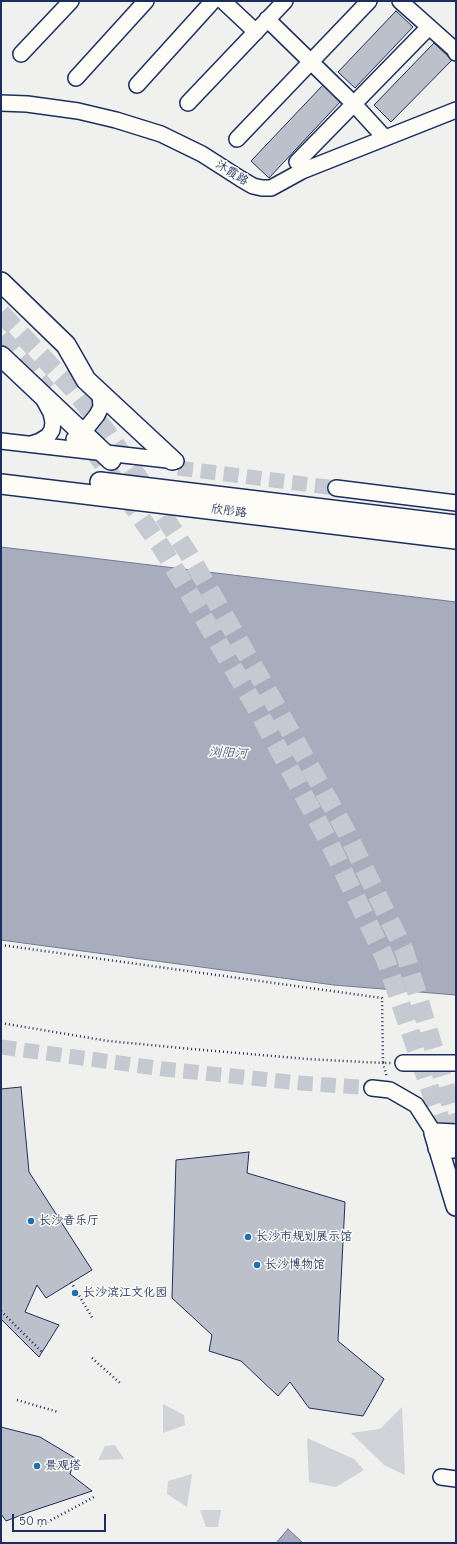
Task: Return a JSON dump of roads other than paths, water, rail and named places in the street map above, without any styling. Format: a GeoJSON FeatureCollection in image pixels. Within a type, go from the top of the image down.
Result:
{"type":"FeatureCollection","features":[{"type":"Feature","properties":{"kind":"main road"},"geometry":{"type":"LineString","coordinates":[[1,282],[66,345],[86,380],[177,463]]}},
{"type":"Feature","properties":{"kind":"main road"},"geometry":{"type":"LineString","coordinates":[[1,356],[108,456]]}},
{"type":"Feature","properties":{"kind":"main road","name":"欣彤路"},"geometry":{"type":"LineString","coordinates":[[1,470],[456,526]]}},
{"type":"Feature","properties":{"kind":"main road","name":"欣彤路"},"geometry":{"type":"LineString","coordinates":[[1,484],[456,539]]}},
{"type":"Feature","properties":{"kind":"main road"},"geometry":{"type":"LineString","coordinates":[[456,1134],[443,1143],[456,1206]]}},
{"type":"Feature","properties":{"kind":"street"},"geometry":{"type":"LineString","coordinates":[[21,54],[71,1]]}},
{"type":"Feature","properties":{"kind":"street"},"geometry":{"type":"LineString","coordinates":[[137,85],[213,1]]}},
{"type":"Feature","properties":{"kind":"street"},"geometry":{"type":"LineString","coordinates":[[223,1],[256,32]]}},
{"type":"Feature","properties":{"kind":"street"},"geometry":{"type":"LineString","coordinates":[[188,103],[285,1]]}},
{"type":"Feature","properties":{"kind":"street"},"geometry":{"type":"LineString","coordinates":[[237,139],[369,1]]}},
{"type":"Feature","properties":{"kind":"street"},"geometry":{"type":"LineString","coordinates":[[400,1],[454,49],[456,53]]}},
{"type":"Feature","properties":{"kind":"street"},"geometry":{"type":"LineString","coordinates":[[76,78],[140,3]]}},
{"type":"Feature","properties":{"kind":"street"},"geometry":{"type":"LineString","coordinates":[[268,19],[354,104],[385,138]]}},
{"type":"Feature","properties":{"kind":"street"},"geometry":{"type":"LineString","coordinates":[[297,162],[429,27]]}},
{"type":"Feature","properties":{"kind":"street","name":"沐霞路"},"geometry":{"type":"LineString","coordinates":[[1,103],[27,104],[78,111],[116,120],[161,134],[202,154],[253,186],[262,188],[271,188],[302,171],[456,110]]}},
{"type":"Feature","properties":{"kind":"street","name":"沐霞路"},"geometry":{"type":"LineString","coordinates":[[1,110],[78,117],[116,126],[160,142],[199,160],[251,190],[261,194],[276,192],[304,176],[456,116]]}},
{"type":"Feature","properties":{"kind":"street"},"geometry":{"type":"LineString","coordinates":[[34,448],[48,436],[52,430],[53,422],[51,413],[39,392]]}},
{"type":"Feature","properties":{"kind":"street"},"geometry":{"type":"LineString","coordinates":[[58,448],[70,443],[89,425],[101,407],[100,394]]}},
{"type":"Feature","properties":{"kind":"street"},"geometry":{"type":"LineString","coordinates":[[1,441],[34,448],[177,463]]}},
{"type":"Feature","properties":{"kind":"street"},"geometry":{"type":"LineString","coordinates":[[1,447],[58,448],[108,456]]}},
{"type":"Feature","properties":{"kind":"street"},"geometry":{"type":"LineString","coordinates":[[456,496],[336,484],[456,503]]}},
{"type":"Feature","properties":{"kind":"street"},"geometry":{"type":"LineString","coordinates":[[403,1062],[456,1063]]}},
{"type":"Feature","properties":{"kind":"street"},"geometry":{"type":"LineString","coordinates":[[372,1088],[390,1090],[416,1105],[443,1143]]}},
{"type":"Feature","properties":{"kind":"street"},"geometry":{"type":"LineString","coordinates":[[441,1477],[456,1479]]}},
{"type":"Feature","properties":{"kind":"water","name":"浏阳河"},"geometry":{"type":"Polygon","coordinates":[[[1,547],[456,602],[456,995],[334,985],[1,940],[1,547]]]}},
{"type":"Feature","properties":{"kind":"water"},"geometry":{"type":"Polygon","coordinates":[[[288,1529],[303,1543],[276,1543],[288,1529]]]}},
{"type":"Feature","properties":{"kind":"tunnel"},"geometry":{"type":"LineString","coordinates":[[1,313],[72,388],[106,431],[190,556],[262,681],[347,833],[404,950],[456,1122]]}},
{"type":"Feature","properties":{"kind":"tunnel"},"geometry":{"type":"LineString","coordinates":[[1,337],[47,390]]}},
{"type":"Feature","properties":{"kind":"tunnel"},"geometry":{"type":"LineString","coordinates":[[92,448],[162,548],[254,704],[329,842],[385,958],[456,1165]]}},
{"type":"Feature","properties":{"kind":"tunnel"},"geometry":{"type":"LineString","coordinates":[[178,468],[336,488]]}},
{"type":"Feature","properties":{"kind":"tunnel"},"geometry":{"type":"LineString","coordinates":[[1,1047],[164,1069],[300,1083],[372,1088]]}},
{"type":"Feature","properties":{"kind":"place","name":"长沙音乐厅"},"geometry":{"type":"Point","coordinates":[31,1221]}},
{"type":"Feature","properties":{"kind":"place","name":"长沙市规划展示馆"},"geometry":{"type":"Point","coordinates":[248,1237]}},
{"type":"Feature","properties":{"kind":"place","name":"长沙博物馆"},"geometry":{"type":"Point","coordinates":[257,1265]}},
{"type":"Feature","properties":{"kind":"place","name":"长沙滨江文化园"},"geometry":{"type":"Point","coordinates":[75,1293]}},
{"type":"Feature","properties":{"kind":"place","name":"景观塔"},"geometry":{"type":"Point","coordinates":[37,1466]}}]}
